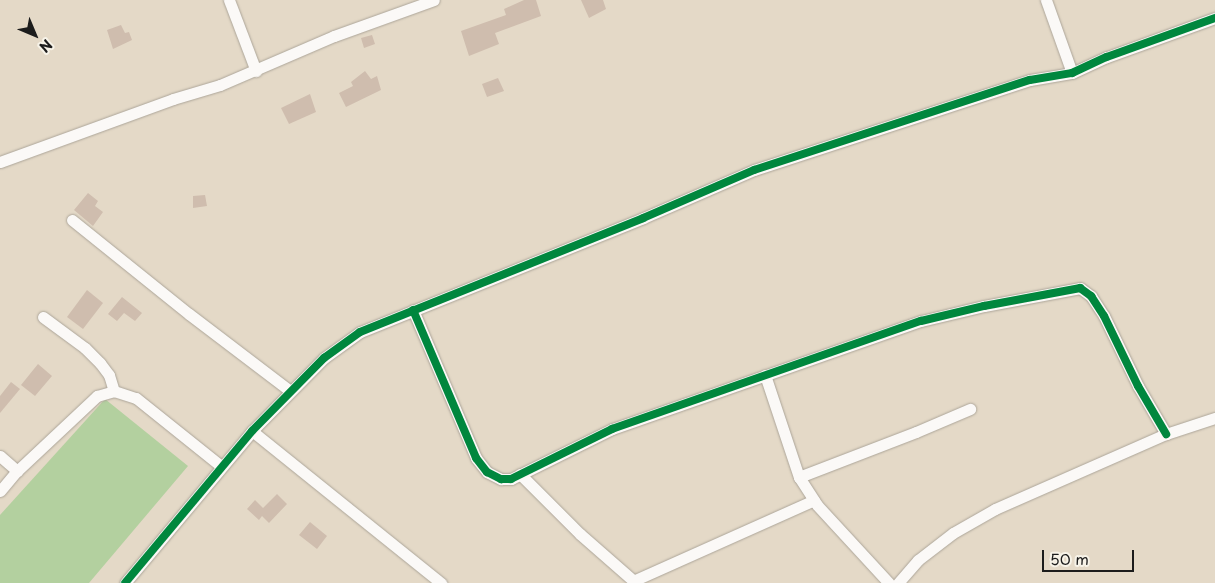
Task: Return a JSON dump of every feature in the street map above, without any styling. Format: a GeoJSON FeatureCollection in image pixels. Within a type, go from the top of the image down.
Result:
{"type":"FeatureCollection","features":[{"type":"Feature","properties":{"kind":"street"},"geometry":{"type":"LineString","coordinates":[[230,0],[256,71]]}},
{"type":"Feature","properties":{"kind":"street"},"geometry":{"type":"LineString","coordinates":[[0,162],[173,99],[220,85],[334,36],[434,0]]}},
{"type":"Feature","properties":{"kind":"street"},"geometry":{"type":"LineString","coordinates":[[1046,0],[1072,73]]}},
{"type":"Feature","properties":{"kind":"street"},"geometry":{"type":"LineString","coordinates":[[125,583],[252,431],[290,391],[341,344],[360,332],[643,218],[754,170],[1030,80],[1072,73],[1107,56],[1215,18]]}},
{"type":"Feature","properties":{"kind":"street"},"geometry":{"type":"LineString","coordinates":[[72,220],[189,314],[290,391]]}},
{"type":"Feature","properties":{"kind":"street"},"geometry":{"type":"LineString","coordinates":[[413,310],[476,458],[487,472],[501,480],[511,479],[612,430],[921,321],[984,306],[1080,288],[1091,296],[1104,316],[1138,386],[1166,434]]}},
{"type":"Feature","properties":{"kind":"street"},"geometry":{"type":"LineString","coordinates":[[42,317],[85,348],[100,363],[109,375],[114,391]]}},
{"type":"Feature","properties":{"kind":"street"},"geometry":{"type":"LineString","coordinates":[[765,375],[799,477],[814,500],[889,583]]}},
{"type":"Feature","properties":{"kind":"street"},"geometry":{"type":"LineString","coordinates":[[0,491],[17,471],[97,396],[114,391],[136,398],[221,466]]}},
{"type":"Feature","properties":{"kind":"street"},"geometry":{"type":"LineString","coordinates":[[799,477],[970,409]]}},
{"type":"Feature","properties":{"kind":"street"},"geometry":{"type":"LineString","coordinates":[[898,583],[918,560],[953,533],[995,509],[1166,434],[1215,418]]}},
{"type":"Feature","properties":{"kind":"street"},"geometry":{"type":"LineString","coordinates":[[252,431],[441,583]]}},
{"type":"Feature","properties":{"kind":"street"},"geometry":{"type":"LineString","coordinates":[[0,456],[17,471]]}},
{"type":"Feature","properties":{"kind":"street"},"geometry":{"type":"LineString","coordinates":[[520,474],[580,534],[635,582],[814,500]]}},
{"type":"Feature","properties":{"kind":"green space"},"geometry":{"type":"Polygon","coordinates":[[[105,399],[188,466],[89,583],[0,583],[0,515],[105,399]]]}},
{"type":"Feature","properties":{"kind":"building"},"geometry":{"type":"Polygon","coordinates":[[[524,0],[536,0],[541,16],[495,33],[499,44],[469,56],[461,31],[506,15],[504,9],[524,0]]]}},
{"type":"Feature","properties":{"kind":"building"},"geometry":{"type":"Polygon","coordinates":[[[581,0],[603,0],[606,9],[589,18],[581,0]]]}},
{"type":"Feature","properties":{"kind":"building"},"geometry":{"type":"Polygon","coordinates":[[[121,25],[125,33],[129,32],[132,40],[113,49],[107,30],[121,25]]]}},
{"type":"Feature","properties":{"kind":"building"},"geometry":{"type":"Polygon","coordinates":[[[372,35],[375,44],[364,48],[361,38],[372,35]]]}},
{"type":"Feature","properties":{"kind":"building"},"geometry":{"type":"Polygon","coordinates":[[[365,71],[371,79],[377,76],[381,90],[346,107],[339,93],[353,86],[351,82],[365,71]]]}},
{"type":"Feature","properties":{"kind":"building"},"geometry":{"type":"Polygon","coordinates":[[[498,78],[504,91],[487,97],[482,84],[498,78]]]}},
{"type":"Feature","properties":{"kind":"building"},"geometry":{"type":"Polygon","coordinates":[[[310,94],[316,112],[289,124],[281,108],[310,94]]]}},
{"type":"Feature","properties":{"kind":"building"},"geometry":{"type":"Polygon","coordinates":[[[88,193],[98,201],[95,206],[103,212],[93,226],[74,210],[88,193]]]}},
{"type":"Feature","properties":{"kind":"building"},"geometry":{"type":"Polygon","coordinates":[[[205,195],[207,206],[193,208],[193,196],[205,195]]]}},
{"type":"Feature","properties":{"kind":"building"},"geometry":{"type":"Polygon","coordinates":[[[87,290],[103,303],[83,329],[67,317],[87,290]]]}},
{"type":"Feature","properties":{"kind":"building"},"geometry":{"type":"Polygon","coordinates":[[[122,297],[142,313],[135,321],[124,313],[117,321],[108,314],[122,297]]]}},
{"type":"Feature","properties":{"kind":"building"},"geometry":{"type":"Polygon","coordinates":[[[38,364],[52,376],[35,396],[21,385],[38,364]]]}},
{"type":"Feature","properties":{"kind":"building"},"geometry":{"type":"Polygon","coordinates":[[[11,382],[20,389],[0,413],[0,396],[11,382]]]}},
{"type":"Feature","properties":{"kind":"building"},"geometry":{"type":"Polygon","coordinates":[[[277,494],[287,504],[269,523],[262,516],[259,520],[247,509],[255,500],[263,508],[277,494]]]}},
{"type":"Feature","properties":{"kind":"building"},"geometry":{"type":"Polygon","coordinates":[[[310,522],[327,536],[317,549],[299,535],[310,522]]]}},
{"type":"Feature","properties":{"kind":"cycle path"},"geometry":{"type":"LineString","coordinates":[[125,583],[252,431],[324,358],[360,332],[643,218],[754,170],[1030,80],[1072,73],[1107,57],[1215,18]]}},
{"type":"Feature","properties":{"kind":"cycle path"},"geometry":{"type":"LineString","coordinates":[[413,310],[476,458],[487,472],[501,479],[511,479],[612,429],[921,321],[984,306],[1080,288],[1091,296],[1104,316],[1138,386],[1166,434]]}}]}
